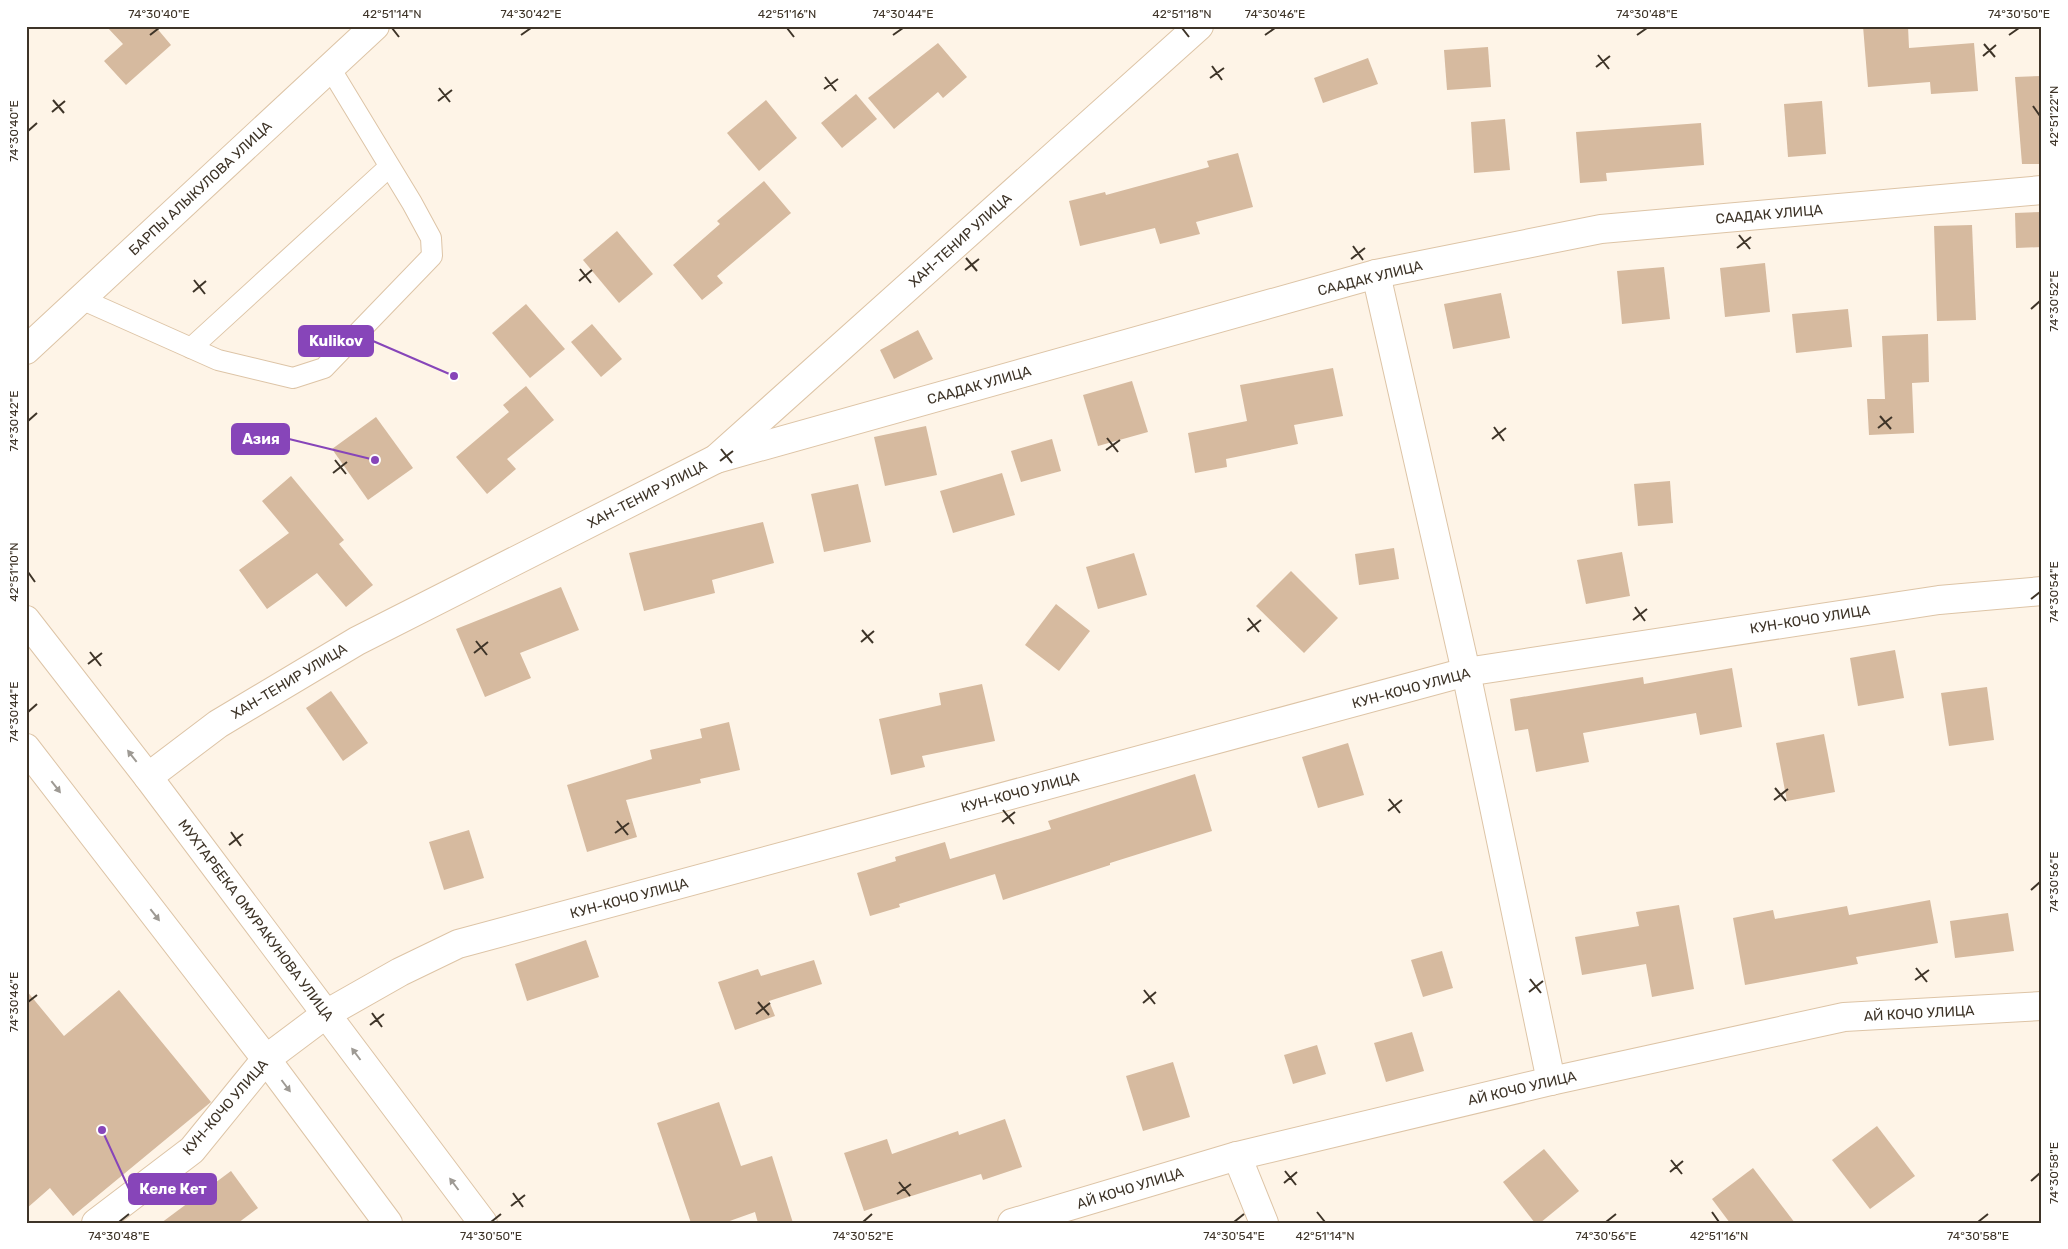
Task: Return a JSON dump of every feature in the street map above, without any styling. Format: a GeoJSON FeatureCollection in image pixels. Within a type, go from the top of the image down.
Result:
{"type":"FeatureCollection","features":[{"type":"Feature","properties":{"kind":"street","name":"БАРПЫ АЛЫКУЛОВА УЛИЦА"},"geometry":{"type":"LineString","coordinates":[[26,350],[375,26]]}},
{"type":"Feature","properties":{"kind":"street","name":"ХАН-ТЕНИР УЛИЦА"},"geometry":{"type":"LineString","coordinates":[[148,777],[218,724],[357,640],[716,459],[1199,26]]}},
{"type":"Feature","properties":{"kind":"street","name":"СААДАК УЛИЦА"},"geometry":{"type":"LineString","coordinates":[[716,459],[1376,274],[1601,229],[2042,190]]}},
{"type":"Feature","properties":{"kind":"street"},"geometry":{"type":"LineString","coordinates":[[1376,274],[1466,672],[1552,1080]]}},
{"type":"Feature","properties":{"kind":"street","name":"КУН-КОЧО УЛИЦА"},"geometry":{"type":"LineString","coordinates":[[96,1223],[192,1150],[266,1059],[326,1014],[400,972],[458,944],[1466,672],[1939,600],[2042,591]]}},
{"type":"Feature","properties":{"kind":"street","name":"МУХТАРБЕКА ОМУРАКУНОВА УЛИЦА"},"geometry":{"type":"LineString","coordinates":[[26,620],[148,777],[483,1223]]}},
{"type":"Feature","properties":{"kind":"street"},"geometry":{"type":"LineString","coordinates":[[26,748],[266,1059],[388,1223]]}},
{"type":"Feature","properties":{"kind":"street","name":"АЙ КОЧО УЛИЦА"},"geometry":{"type":"LineString","coordinates":[[1012,1223],[1236,1156],[1552,1080],[1844,1017],[2042,1006]]}},
{"type":"Feature","properties":{"kind":"street"},"geometry":{"type":"LineString","coordinates":[[1236,1156],[1264,1223]]}},
{"type":"Feature","properties":{"kind":"lane"},"geometry":{"type":"LineString","coordinates":[[81,299],[218,360],[293,378],[324,368],[432,256],[431,238],[412,203],[330,68]]}},
{"type":"Feature","properties":{"kind":"lane"},"geometry":{"type":"LineString","coordinates":[[191,348],[389,167]]}},
{"type":"Feature","properties":{"kind":"building"},"geometry":{"type":"Polygon","coordinates":[[[106,26],[155,26],[171,45],[126,85],[104,61],[123,44],[106,26]]]}},
{"type":"Feature","properties":{"kind":"building"},"geometry":{"type":"Polygon","coordinates":[[[1863,26],[1908,26],[1909,48],[1974,43],[1978,91],[1931,94],[1930,82],[1868,87],[1863,26]]]}},
{"type":"Feature","properties":{"kind":"building"},"geometry":{"type":"Polygon","coordinates":[[[938,43],[967,77],[943,98],[938,92],[894,129],[868,98],[938,43]]]}},
{"type":"Feature","properties":{"kind":"building"},"geometry":{"type":"Polygon","coordinates":[[[1488,47],[1491,87],[1447,90],[1444,50],[1488,47]]]}},
{"type":"Feature","properties":{"kind":"building"},"geometry":{"type":"Polygon","coordinates":[[[1368,58],[1378,84],[1323,103],[1314,78],[1368,58]]]}},
{"type":"Feature","properties":{"kind":"building"},"geometry":{"type":"Polygon","coordinates":[[[2042,76],[2042,164],[2022,164],[2015,77],[2042,76]]]}},
{"type":"Feature","properties":{"kind":"building"},"geometry":{"type":"Polygon","coordinates":[[[856,94],[877,119],[842,148],[821,123],[856,94]]]}},
{"type":"Feature","properties":{"kind":"building"},"geometry":{"type":"Polygon","coordinates":[[[766,100],[797,138],[759,171],[727,133],[766,100]]]}},
{"type":"Feature","properties":{"kind":"building"},"geometry":{"type":"Polygon","coordinates":[[[1822,101],[1826,154],[1788,157],[1784,104],[1822,101]]]}},
{"type":"Feature","properties":{"kind":"building"},"geometry":{"type":"Polygon","coordinates":[[[1505,119],[1510,170],[1474,173],[1471,122],[1505,119]]]}},
{"type":"Feature","properties":{"kind":"building"},"geometry":{"type":"Polygon","coordinates":[[[1701,123],[1704,165],[1606,173],[1607,181],[1580,183],[1576,132],[1701,123]]]}},
{"type":"Feature","properties":{"kind":"building"},"geometry":{"type":"Polygon","coordinates":[[[1238,153],[1253,207],[1196,222],[1200,234],[1160,244],[1155,228],[1080,246],[1069,201],[1105,192],[1106,195],[1209,167],[1207,161],[1238,153]]]}},
{"type":"Feature","properties":{"kind":"building"},"geometry":{"type":"Polygon","coordinates":[[[764,181],[791,213],[717,276],[723,283],[702,300],[673,265],[720,224],[717,221],[764,181]]]}},
{"type":"Feature","properties":{"kind":"building"},"geometry":{"type":"Polygon","coordinates":[[[2042,212],[2042,247],[2016,248],[2015,213],[2042,212]]]}},
{"type":"Feature","properties":{"kind":"building"},"geometry":{"type":"Polygon","coordinates":[[[1972,225],[1976,320],[1937,321],[1934,226],[1972,225]]]}},
{"type":"Feature","properties":{"kind":"building"},"geometry":{"type":"Polygon","coordinates":[[[617,231],[653,274],[619,303],[583,260],[617,231]]]}},
{"type":"Feature","properties":{"kind":"building"},"geometry":{"type":"Polygon","coordinates":[[[1765,263],[1770,312],[1725,317],[1720,268],[1765,263]]]}},
{"type":"Feature","properties":{"kind":"building"},"geometry":{"type":"Polygon","coordinates":[[[1664,267],[1670,319],[1622,324],[1617,271],[1664,267]]]}},
{"type":"Feature","properties":{"kind":"building"},"geometry":{"type":"Polygon","coordinates":[[[1501,293],[1510,338],[1453,349],[1444,304],[1501,293]]]}},
{"type":"Feature","properties":{"kind":"building"},"geometry":{"type":"Polygon","coordinates":[[[526,304],[565,349],[530,378],[492,333],[526,304]]]}},
{"type":"Feature","properties":{"kind":"building"},"geometry":{"type":"Polygon","coordinates":[[[1848,309],[1852,347],[1796,353],[1792,314],[1848,309]]]}},
{"type":"Feature","properties":{"kind":"building"},"geometry":{"type":"Polygon","coordinates":[[[592,324],[622,359],[601,377],[571,342],[592,324]]]}},
{"type":"Feature","properties":{"kind":"building"},"geometry":{"type":"Polygon","coordinates":[[[918,330],[933,359],[894,379],[880,350],[918,330]]]}},
{"type":"Feature","properties":{"kind":"building"},"geometry":{"type":"Polygon","coordinates":[[[1928,334],[1929,382],[1912,383],[1914,433],[1869,435],[1867,399],[1885,399],[1882,336],[1928,334]]]}},
{"type":"Feature","properties":{"kind":"building"},"geometry":{"type":"Polygon","coordinates":[[[1333,368],[1343,416],[1294,425],[1298,444],[1226,459],[1227,467],[1195,473],[1188,433],[1247,421],[1240,385],[1333,368]]]}},
{"type":"Feature","properties":{"kind":"building"},"geometry":{"type":"Polygon","coordinates":[[[1132,381],[1148,432],[1098,446],[1083,395],[1132,381]]]}},
{"type":"Feature","properties":{"kind":"building"},"geometry":{"type":"Polygon","coordinates":[[[526,386],[554,420],[507,459],[516,469],[487,494],[456,457],[509,412],[503,405],[526,386]]]}},
{"type":"Feature","properties":{"kind":"building"},"geometry":{"type":"Polygon","coordinates":[[[376,417],[413,468],[368,500],[332,449],[376,417]]]}},
{"type":"Feature","properties":{"kind":"building"},"geometry":{"type":"Polygon","coordinates":[[[926,426],[937,475],[885,486],[874,437],[926,426]]]}},
{"type":"Feature","properties":{"kind":"building"},"geometry":{"type":"Polygon","coordinates":[[[1052,439],[1061,471],[1021,482],[1011,451],[1052,439]]]}},
{"type":"Feature","properties":{"kind":"building"},"geometry":{"type":"Polygon","coordinates":[[[1002,473],[1015,515],[953,533],[940,491],[1002,473]]]}},
{"type":"Feature","properties":{"kind":"building"},"geometry":{"type":"Polygon","coordinates":[[[291,476],[344,540],[339,544],[373,585],[346,607],[317,573],[267,609],[239,570],[289,533],[262,501],[291,476]]]}},
{"type":"Feature","properties":{"kind":"building"},"geometry":{"type":"Polygon","coordinates":[[[1670,481],[1673,523],[1638,526],[1634,484],[1670,481]]]}},
{"type":"Feature","properties":{"kind":"building"},"geometry":{"type":"Polygon","coordinates":[[[858,484],[871,542],[824,552],[811,494],[858,484]]]}},
{"type":"Feature","properties":{"kind":"building"},"geometry":{"type":"Polygon","coordinates":[[[763,522],[774,563],[712,580],[715,593],[644,611],[629,553],[763,522]]]}},
{"type":"Feature","properties":{"kind":"building"},"geometry":{"type":"Polygon","coordinates":[[[1394,548],[1399,579],[1359,585],[1355,554],[1394,548]]]}},
{"type":"Feature","properties":{"kind":"building"},"geometry":{"type":"Polygon","coordinates":[[[1622,552],[1630,596],[1586,604],[1577,560],[1622,552]]]}},
{"type":"Feature","properties":{"kind":"building"},"geometry":{"type":"Polygon","coordinates":[[[1134,553],[1147,595],[1098,609],[1086,567],[1134,553]]]}},
{"type":"Feature","properties":{"kind":"building"},"geometry":{"type":"Polygon","coordinates":[[[1291,571],[1338,618],[1304,653],[1256,606],[1291,571]]]}},
{"type":"Feature","properties":{"kind":"building"},"geometry":{"type":"Polygon","coordinates":[[[561,587],[579,630],[520,653],[531,678],[485,697],[456,629],[561,587]]]}},
{"type":"Feature","properties":{"kind":"building"},"geometry":{"type":"Polygon","coordinates":[[[1056,604],[1090,631],[1059,671],[1025,645],[1056,604]]]}},
{"type":"Feature","properties":{"kind":"building"},"geometry":{"type":"Polygon","coordinates":[[[1895,650],[1904,698],[1858,706],[1850,658],[1895,650]]]}},
{"type":"Feature","properties":{"kind":"building"},"geometry":{"type":"Polygon","coordinates":[[[1732,668],[1742,727],[1700,735],[1696,713],[1583,733],[1589,762],[1536,772],[1528,729],[1515,731],[1510,699],[1643,677],[1644,684],[1732,668]]]}},
{"type":"Feature","properties":{"kind":"building"},"geometry":{"type":"Polygon","coordinates":[[[982,684],[995,741],[922,756],[925,767],[891,775],[879,719],[941,705],[939,693],[982,684]]]}},
{"type":"Feature","properties":{"kind":"building"},"geometry":{"type":"Polygon","coordinates":[[[1987,687],[1994,740],[1949,746],[1941,693],[1987,687]]]}},
{"type":"Feature","properties":{"kind":"building"},"geometry":{"type":"Polygon","coordinates":[[[331,691],[368,743],[343,761],[306,708],[331,691]]]}},
{"type":"Feature","properties":{"kind":"building"},"geometry":{"type":"Polygon","coordinates":[[[729,722],[740,770],[700,779],[701,783],[626,800],[637,837],[587,852],[567,785],[652,759],[650,750],[702,738],[700,729],[729,722]]]}},
{"type":"Feature","properties":{"kind":"building"},"geometry":{"type":"Polygon","coordinates":[[[1824,734],[1835,792],[1787,801],[1776,743],[1824,734]]]}},
{"type":"Feature","properties":{"kind":"building"},"geometry":{"type":"Polygon","coordinates":[[[1348,743],[1364,795],[1318,808],[1302,757],[1348,743]]]}},
{"type":"Feature","properties":{"kind":"building"},"geometry":{"type":"Polygon","coordinates":[[[1195,774],[1212,831],[1110,863],[1110,865],[1003,900],[995,874],[899,904],[900,907],[870,916],[857,873],[896,861],[895,857],[945,842],[950,859],[1051,829],[1048,821],[1195,774]]]}},
{"type":"Feature","properties":{"kind":"building"},"geometry":{"type":"Polygon","coordinates":[[[469,830],[484,878],[444,890],[429,842],[469,830]]]}},
{"type":"Feature","properties":{"kind":"building"},"geometry":{"type":"Polygon","coordinates":[[[1930,900],[1938,943],[1856,957],[1858,964],[1745,985],[1733,918],[1773,910],[1775,919],[1847,906],[1849,915],[1930,900]]]}},
{"type":"Feature","properties":{"kind":"building"},"geometry":{"type":"Polygon","coordinates":[[[1679,905],[1694,989],[1652,997],[1646,964],[1582,975],[1575,937],[1639,926],[1636,912],[1679,905]]]}},
{"type":"Feature","properties":{"kind":"building"},"geometry":{"type":"Polygon","coordinates":[[[2008,913],[2014,951],[1955,958],[1950,921],[2008,913]]]}},
{"type":"Feature","properties":{"kind":"building"},"geometry":{"type":"Polygon","coordinates":[[[586,940],[599,977],[527,1001],[515,964],[586,940]]]}},
{"type":"Feature","properties":{"kind":"building"},"geometry":{"type":"Polygon","coordinates":[[[1442,951],[1453,988],[1423,997],[1411,960],[1442,951]]]}},
{"type":"Feature","properties":{"kind":"building"},"geometry":{"type":"Polygon","coordinates":[[[814,960],[822,984],[769,1001],[775,1016],[735,1030],[718,982],[758,969],[761,976],[814,960]]]}},
{"type":"Feature","properties":{"kind":"building"},"geometry":{"type":"Polygon","coordinates":[[[26,990],[64,1036],[119,990],[211,1102],[73,1216],[50,1188],[26,1209],[26,990]]]}},
{"type":"Feature","properties":{"kind":"building"},"geometry":{"type":"Polygon","coordinates":[[[1412,1032],[1424,1071],[1386,1082],[1374,1043],[1412,1032]]]}},
{"type":"Feature","properties":{"kind":"building"},"geometry":{"type":"Polygon","coordinates":[[[1317,1045],[1326,1074],[1293,1084],[1284,1055],[1317,1045]]]}},
{"type":"Feature","properties":{"kind":"building"},"geometry":{"type":"Polygon","coordinates":[[[1173,1062],[1190,1117],[1143,1131],[1126,1076],[1173,1062]]]}},
{"type":"Feature","properties":{"kind":"building"},"geometry":{"type":"Polygon","coordinates":[[[719,1102],[741,1166],[772,1156],[793,1223],[758,1223],[755,1212],[724,1223],[691,1223],[657,1123],[719,1102]]]}},
{"type":"Feature","properties":{"kind":"building"},"geometry":{"type":"Polygon","coordinates":[[[1005,1119],[1022,1167],[983,1180],[981,1174],[864,1211],[844,1153],[887,1139],[892,1154],[958,1131],[959,1135],[1005,1119]]]}},
{"type":"Feature","properties":{"kind":"building"},"geometry":{"type":"Polygon","coordinates":[[[1877,1126],[1915,1176],[1870,1209],[1832,1160],[1877,1126]]]}},
{"type":"Feature","properties":{"kind":"building"},"geometry":{"type":"Polygon","coordinates":[[[1544,1149],[1579,1191],[1540,1223],[1535,1223],[1503,1182],[1544,1149]]]}},
{"type":"Feature","properties":{"kind":"building"},"geometry":{"type":"Polygon","coordinates":[[[1753,1168],[1795,1223],[1730,1223],[1712,1199],[1753,1168]]]}},
{"type":"Feature","properties":{"kind":"building"},"geometry":{"type":"Polygon","coordinates":[[[231,1171],[258,1208],[238,1223],[161,1223],[231,1171]]]}},
{"type":"Feature","properties":{"kind":"place","name":"Kulikov"},"geometry":{"type":"Point","coordinates":[454,376]}},
{"type":"Feature","properties":{"kind":"place","name":"Азия"},"geometry":{"type":"Point","coordinates":[375,460]}},
{"type":"Feature","properties":{"kind":"place","name":"Келе Кет"},"geometry":{"type":"Point","coordinates":[102,1130]}}]}
